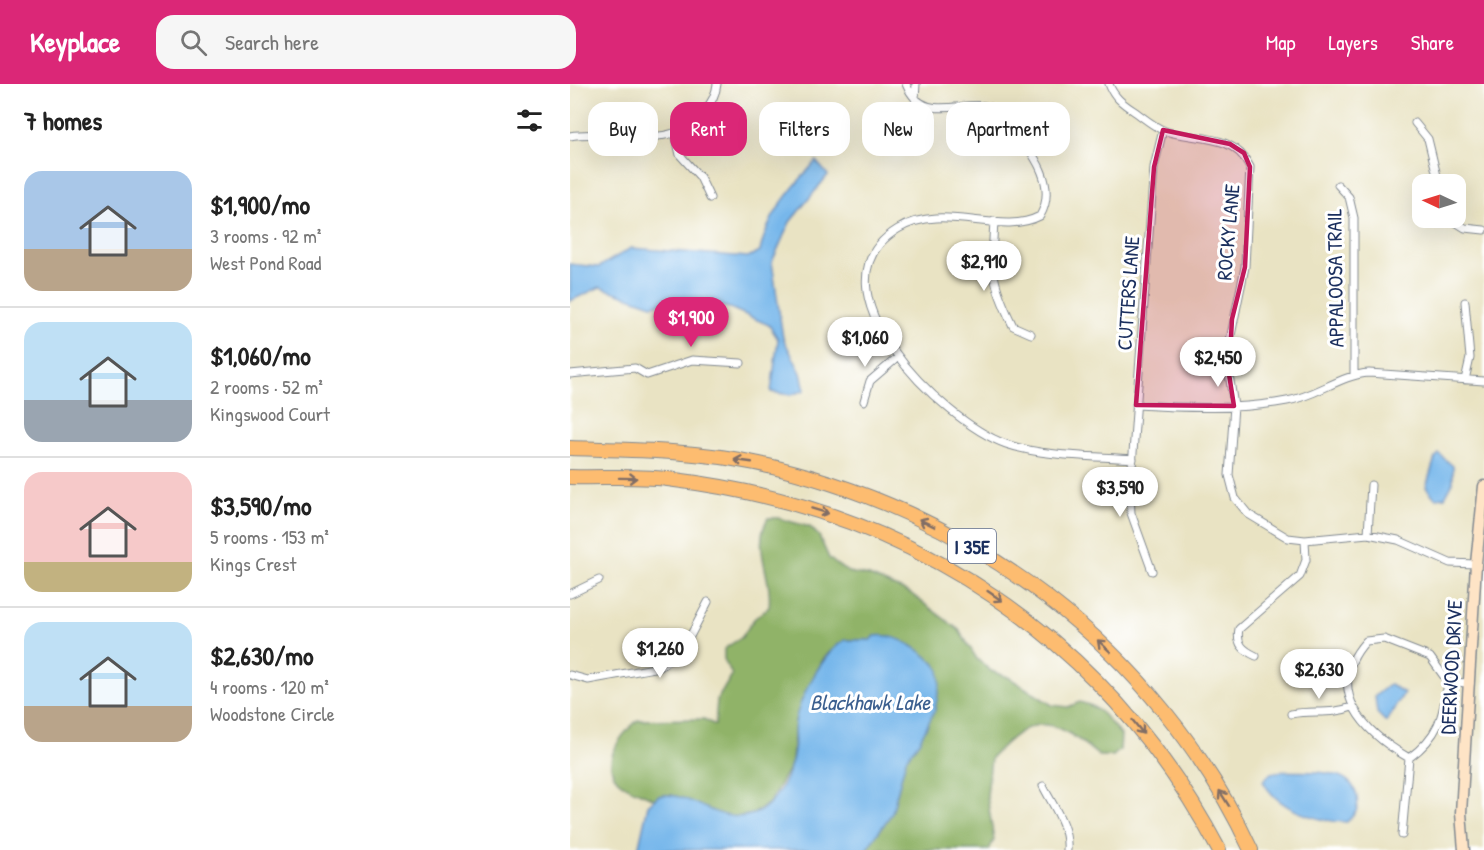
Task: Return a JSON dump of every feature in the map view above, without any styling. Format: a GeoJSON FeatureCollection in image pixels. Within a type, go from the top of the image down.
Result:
{"type":"FeatureCollection","features":[{"type":"Feature","properties":{"kind":"highway","name":"I 35E"},"geometry":{"type":"LineString","coordinates":[[570,448],[674,451],[753,462],[849,489],[894,507],[961,539],[1014,572],[1063,609],[1109,650],[1151,695],[1196,754],[1236,817],[1251,850]]}},
{"type":"Feature","properties":{"kind":"highway","name":"I 35E"},"geometry":{"type":"LineString","coordinates":[[570,477],[672,479],[742,490],[834,515],[932,557],[993,594],[1040,629],[1085,668],[1126,711],[1167,765],[1219,850]]}},
{"type":"Feature","properties":{"kind":"street"},"geometry":{"type":"LineString","coordinates":[[709,102],[717,84]]}},
{"type":"Feature","properties":{"kind":"street"},"geometry":{"type":"LineString","coordinates":[[906,84],[915,99],[934,108],[986,105],[997,108],[1005,115],[1041,169],[1048,194],[1040,216],[1027,223],[940,217],[921,219],[897,230],[877,249],[866,270],[866,291],[882,331],[898,357],[939,402],[967,425],[1006,444],[1049,453],[1132,459]]}},
{"type":"Feature","properties":{"kind":"street"},"geometry":{"type":"LineString","coordinates":[[915,99],[916,84]]}},
{"type":"Feature","properties":{"kind":"street","name":"ROCKY LANE"},"geometry":{"type":"LineString","coordinates":[[1109,84],[1113,94],[1122,103],[1163,130],[1230,144],[1244,153],[1250,167],[1245,267],[1229,345],[1229,375],[1234,406],[1229,475],[1236,498],[1248,514],[1288,538],[1305,540],[1368,534],[1398,540],[1450,563],[1476,564]]}},
{"type":"Feature","properties":{"kind":"street"},"geometry":{"type":"LineString","coordinates":[[1415,123],[1428,139],[1437,174]]}},
{"type":"Feature","properties":{"kind":"street","name":"CUTTERS LANE"},"geometry":{"type":"LineString","coordinates":[[1152,571],[1131,513],[1132,459],[1154,167],[1163,130]]}},
{"type":"Feature","properties":{"kind":"street"},"geometry":{"type":"LineString","coordinates":[[570,136],[590,134],[654,137],[670,134]]}},
{"type":"Feature","properties":{"kind":"street"},"geometry":{"type":"LineString","coordinates":[[681,156],[700,177],[710,198]]}},
{"type":"Feature","properties":{"kind":"street","name":"APPALOOSA TRAIL"},"geometry":{"type":"LineString","coordinates":[[1338,185],[1350,197],[1354,218],[1354,374]]}},
{"type":"Feature","properties":{"kind":"street"},"geometry":{"type":"LineString","coordinates":[[994,221],[991,264],[996,291],[1013,326],[1031,334]]}},
{"type":"Feature","properties":{"kind":"street"},"geometry":{"type":"LineString","coordinates":[[1465,228],[1484,230]]}},
{"type":"Feature","properties":{"kind":"street"},"geometry":{"type":"LineString","coordinates":[[1465,302],[1470,358],[1465,380]]}},
{"type":"Feature","properties":{"kind":"street"},"geometry":{"type":"LineString","coordinates":[[864,401],[870,381],[898,357]]}},
{"type":"Feature","properties":{"kind":"street"},"geometry":{"type":"LineString","coordinates":[[570,375],[635,368],[647,375],[693,360],[741,363]]}},
{"type":"Feature","properties":{"kind":"street"},"geometry":{"type":"LineString","coordinates":[[1136,405],[1194,408],[1234,406],[1299,398],[1354,374],[1484,381]]}},
{"type":"Feature","properties":{"kind":"street"},"geometry":{"type":"LineString","coordinates":[[1368,534],[1371,485]]}},
{"type":"Feature","properties":{"kind":"street","name":"DEERWOOD DRIVE"},"geometry":{"type":"LineString","coordinates":[[1464,850],[1461,813],[1476,564],[1484,486]]}},
{"type":"Feature","properties":{"kind":"street"},"geometry":{"type":"LineString","coordinates":[[1256,656],[1240,645],[1237,637],[1239,629],[1300,576],[1306,560],[1305,540]]}},
{"type":"Feature","properties":{"kind":"street"},"geometry":{"type":"LineString","coordinates":[[570,594],[599,579]]}},
{"type":"Feature","properties":{"kind":"street"},"geometry":{"type":"LineString","coordinates":[[570,675],[588,680],[660,667],[684,648],[708,602]]}},
{"type":"Feature","properties":{"kind":"street"},"geometry":{"type":"LineString","coordinates":[[1402,835],[1409,758],[1436,733],[1443,712],[1448,682],[1430,657],[1396,642],[1383,639],[1366,641],[1356,652],[1349,670],[1352,708],[1374,735],[1409,758]]}},
{"type":"Feature","properties":{"kind":"street"},"geometry":{"type":"LineString","coordinates":[[1448,682],[1470,683]]}},
{"type":"Feature","properties":{"kind":"street"},"geometry":{"type":"LineString","coordinates":[[1291,714],[1308,711],[1336,713],[1352,708]]}},
{"type":"Feature","properties":{"kind":"street"},"geometry":{"type":"LineString","coordinates":[[1042,786],[1064,825],[1068,840],[1067,850]]}},
{"type":"Feature","properties":{"kind":"highlighted area"},"geometry":{"type":"Polygon","coordinates":[[[1163,130],[1230,144],[1244,153],[1250,167],[1245,267],[1232,319],[1229,374],[1234,406],[1136,405],[1154,167],[1163,130]]]}},
{"type":"Feature","properties":{"kind":"green space"},"geometry":{"type":"Polygon","coordinates":[[[768,518],[778,518],[810,527],[819,536],[829,558],[848,572],[869,576],[910,593],[959,630],[977,659],[991,671],[1008,677],[1052,705],[1068,707],[1080,702],[1092,706],[1103,714],[1121,735],[1120,750],[1113,756],[1099,756],[1069,733],[1056,727],[1032,726],[1020,732],[991,758],[987,796],[994,840],[989,850],[866,850],[892,813],[906,759],[920,740],[937,666],[913,647],[875,636],[871,640],[845,640],[825,656],[806,691],[795,721],[792,763],[769,803],[753,814],[730,818],[672,795],[663,795],[654,799],[624,785],[616,778],[611,761],[618,743],[638,720],[704,719],[715,725],[717,700],[732,675],[724,659],[724,649],[742,637],[754,619],[769,607],[768,584],[762,551],[763,529],[768,518]]]}},
{"type":"Feature","properties":{"kind":"water"},"geometry":{"type":"Polygon","coordinates":[[[816,161],[828,175],[790,222],[772,262],[783,338],[801,373],[805,390],[791,395],[771,392],[778,339],[769,325],[730,308],[684,298],[652,305],[600,287],[570,301],[570,264],[599,267],[631,248],[748,257],[760,251],[775,213],[789,192],[816,161]]]}},
{"type":"Feature","properties":{"kind":"water"},"geometry":{"type":"Polygon","coordinates":[[[1439,454],[1453,466],[1453,482],[1445,497],[1435,498],[1426,487],[1435,458],[1439,454]]]}},
{"type":"Feature","properties":{"kind":"water","name":"Blackhawk Lake"},"geometry":{"type":"Polygon","coordinates":[[[875,636],[892,637],[919,650],[939,669],[940,683],[935,710],[920,740],[906,759],[892,813],[866,850],[638,850],[648,805],[658,796],[680,797],[727,816],[740,817],[754,814],[769,804],[776,796],[790,769],[795,748],[794,727],[797,713],[813,677],[828,655],[845,640],[871,640],[875,636]]]}},
{"type":"Feature","properties":{"kind":"water"},"geometry":{"type":"Polygon","coordinates":[[[1390,684],[1404,693],[1386,722],[1377,713],[1375,696],[1390,684]]]}},
{"type":"Feature","properties":{"kind":"water"},"geometry":{"type":"Polygon","coordinates":[[[1283,771],[1327,773],[1347,780],[1357,797],[1356,811],[1347,822],[1312,817],[1288,807],[1269,791],[1263,781],[1271,773],[1283,771]]]}}]}
